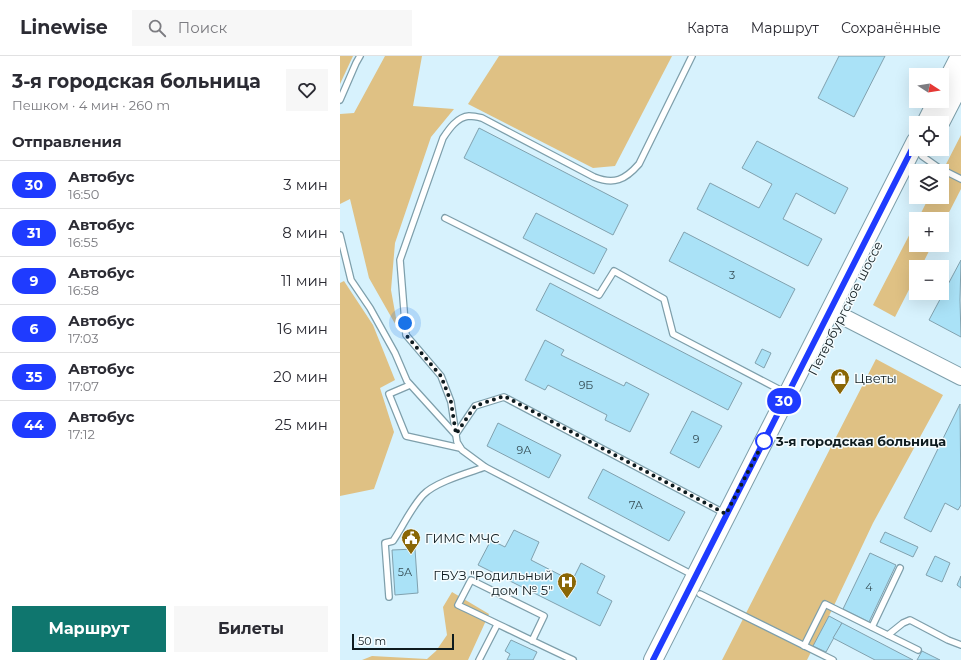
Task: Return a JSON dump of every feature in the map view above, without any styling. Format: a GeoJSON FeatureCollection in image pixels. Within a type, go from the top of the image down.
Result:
{"type":"FeatureCollection","features":[{"type":"Feature","properties":{"kind":"main road"},"geometry":{"type":"LineString","coordinates":[[949,78],[960,56]]}},
{"type":"Feature","properties":{"kind":"main road"},"geometry":{"type":"LineString","coordinates":[[944,116],[961,82]]}},
{"type":"Feature","properties":{"kind":"main road","name":"Петербургское шоссе"},"geometry":{"type":"LineString","coordinates":[[666,660],[836,313],[917,156]]}},
{"type":"Feature","properties":{"kind":"main road","name":"Петербургское шоссе"},"geometry":{"type":"LineString","coordinates":[[653,660],[788,394],[836,313]]}},
{"type":"Feature","properties":{"kind":"main road"},"geometry":{"type":"LineString","coordinates":[[695,576],[699,580],[699,595]]}},
{"type":"Feature","properties":{"kind":"street"},"geometry":{"type":"LineString","coordinates":[[836,313],[961,377]]}},
{"type":"Feature","properties":{"kind":"lane"},"geometry":{"type":"LineString","coordinates":[[340,100],[360,56]]}},
{"type":"Feature","properties":{"kind":"lane"},"geometry":{"type":"LineString","coordinates":[[460,448],[457,442],[451,402],[441,376],[406,335],[400,260],[443,138],[451,126],[458,120],[468,116],[482,118],[594,177],[604,181],[617,181],[630,175],[639,164],[692,56]]}},
{"type":"Feature","properties":{"kind":"lane"},"geometry":{"type":"LineString","coordinates":[[928,156],[939,168],[961,179]]}},
{"type":"Feature","properties":{"kind":"lane"},"geometry":{"type":"LineString","coordinates":[[445,218],[599,295],[614,271],[664,300],[673,334],[788,394]]}},
{"type":"Feature","properties":{"kind":"lane"},"geometry":{"type":"LineString","coordinates":[[340,235],[351,280],[370,308],[395,353],[407,381],[456,434]]}},
{"type":"Feature","properties":{"kind":"lane"},"geometry":{"type":"LineString","coordinates":[[410,385],[389,394],[406,436],[460,448],[485,467],[695,576]]}},
{"type":"Feature","properties":{"kind":"lane"},"geometry":{"type":"LineString","coordinates":[[456,434],[475,406],[504,396],[726,514]]}},
{"type":"Feature","properties":{"kind":"lane"},"geometry":{"type":"LineString","coordinates":[[389,597],[385,543],[393,541],[424,493],[443,482],[485,467]]}},
{"type":"Feature","properties":{"kind":"lane"},"geometry":{"type":"LineString","coordinates":[[872,627],[900,568]]}},
{"type":"Feature","properties":{"kind":"lane"},"geometry":{"type":"LineString","coordinates":[[532,641],[544,616],[471,580],[458,605],[497,625],[573,660]]}},
{"type":"Feature","properties":{"kind":"lane"},"geometry":{"type":"LineString","coordinates":[[699,595],[833,660]]}},
{"type":"Feature","properties":{"kind":"lane"},"geometry":{"type":"LineString","coordinates":[[804,646],[825,604],[918,650]]}},
{"type":"Feature","properties":{"kind":"lane"},"geometry":{"type":"LineString","coordinates":[[888,635],[903,623],[910,620],[948,640],[961,645]]}},
{"type":"Feature","properties":{"kind":"lane"},"geometry":{"type":"LineString","coordinates":[[479,660],[497,625]]}},
{"type":"Feature","properties":{"kind":"shaded area"},"geometry":{"type":"Polygon","coordinates":[[[340,56],[353,56],[340,84],[340,56]]]}},
{"type":"Feature","properties":{"kind":"shaded area"},"geometry":{"type":"Polygon","coordinates":[[[385,56],[422,56],[413,106],[454,109],[431,137],[395,243],[391,290],[398,329],[369,278],[350,199],[340,204],[340,114],[354,113],[385,56]]]}},
{"type":"Feature","properties":{"kind":"shaded area"},"geometry":{"type":"Polygon","coordinates":[[[499,56],[672,56],[615,166],[593,168],[468,104],[499,56]]]}},
{"type":"Feature","properties":{"kind":"shaded area"},"geometry":{"type":"Polygon","coordinates":[[[961,135],[961,189],[949,212],[922,212],[926,204],[949,204],[949,164],[946,164],[961,135]]]}},
{"type":"Feature","properties":{"kind":"shaded area"},"geometry":{"type":"Polygon","coordinates":[[[909,236],[909,252],[928,252],[924,260],[909,260],[909,290],[895,317],[873,305],[909,236]]]}},
{"type":"Feature","properties":{"kind":"shaded area"},"geometry":{"type":"Polygon","coordinates":[[[344,281],[373,325],[395,380],[380,388],[394,432],[374,489],[340,496],[340,283],[344,281]]]}},
{"type":"Feature","properties":{"kind":"shaded area"},"geometry":{"type":"Polygon","coordinates":[[[876,359],[943,395],[873,523],[807,660],[722,660],[876,359]]]}},
{"type":"Feature","properties":{"kind":"shaded area"},"geometry":{"type":"Polygon","coordinates":[[[452,592],[489,614],[468,660],[362,660],[372,656],[427,659],[436,651],[447,635],[443,607],[452,592]]]}},
{"type":"Feature","properties":{"kind":"building"},"geometry":{"type":"Polygon","coordinates":[[[839,56],[885,56],[854,117],[818,98],[839,56]]]}},
{"type":"Feature","properties":{"kind":"building"},"geometry":{"type":"Polygon","coordinates":[[[479,128],[628,205],[613,235],[464,158],[479,128]]]}},
{"type":"Feature","properties":{"kind":"building"},"geometry":{"type":"Polygon","coordinates":[[[757,141],[848,188],[835,214],[796,193],[783,219],[822,239],[808,266],[697,209],[710,183],[759,208],[772,184],[742,168],[757,141]]]}},
{"type":"Feature","properties":{"kind":"building"},"geometry":{"type":"Polygon","coordinates":[[[536,213],[607,249],[594,274],[523,238],[536,213]]]}},
{"type":"Feature","properties":{"kind":"building"},"geometry":{"type":"Polygon","coordinates":[[[684,232],[795,289],[780,318],[669,261],[684,232]]]}},
{"type":"Feature","properties":{"kind":"building"},"geometry":{"type":"Polygon","coordinates":[[[961,260],[961,337],[929,320],[940,300],[949,300],[949,282],[961,260]]]}},
{"type":"Feature","properties":{"kind":"building"},"geometry":{"type":"Polygon","coordinates":[[[550,283],[742,383],[728,410],[536,310],[550,283]]]}},
{"type":"Feature","properties":{"kind":"building"},"geometry":{"type":"Polygon","coordinates":[[[545,340],[564,350],[561,355],[624,386],[626,382],[649,394],[630,432],[605,420],[607,415],[548,385],[545,390],[525,380],[545,340]]]}},
{"type":"Feature","properties":{"kind":"building"},"geometry":{"type":"Polygon","coordinates":[[[762,349],[771,353],[764,368],[755,363],[762,349]]]}},
{"type":"Feature","properties":{"kind":"building"},"geometry":{"type":"Polygon","coordinates":[[[960,404],[961,505],[958,510],[945,503],[931,532],[904,518],[960,404]]]}},
{"type":"Feature","properties":{"kind":"building"},"geometry":{"type":"Polygon","coordinates":[[[692,411],[722,426],[699,468],[670,453],[692,411]]]}},
{"type":"Feature","properties":{"kind":"building"},"geometry":{"type":"Polygon","coordinates":[[[498,423],[561,455],[549,478],[487,446],[498,423]]]}},
{"type":"Feature","properties":{"kind":"building"},"geometry":{"type":"Polygon","coordinates":[[[603,469],[685,512],[669,541],[588,498],[603,469]]]}},
{"type":"Feature","properties":{"kind":"building"},"geometry":{"type":"Polygon","coordinates":[[[514,530],[539,542],[531,560],[572,581],[581,563],[605,576],[597,593],[612,601],[600,626],[478,565],[491,540],[505,547],[514,530]]]}},
{"type":"Feature","properties":{"kind":"building"},"geometry":{"type":"Polygon","coordinates":[[[885,532],[918,547],[913,557],[880,542],[885,532]]]}},
{"type":"Feature","properties":{"kind":"building"},"geometry":{"type":"Polygon","coordinates":[[[415,549],[418,593],[395,595],[392,550],[415,549]]]}},
{"type":"Feature","properties":{"kind":"building"},"geometry":{"type":"Polygon","coordinates":[[[870,553],[896,565],[869,622],[843,609],[870,553]]]}},
{"type":"Feature","properties":{"kind":"building"},"geometry":{"type":"Polygon","coordinates":[[[935,556],[950,563],[942,582],[926,575],[935,556]]]}},
{"type":"Feature","properties":{"kind":"building"},"geometry":{"type":"Polygon","coordinates":[[[961,576],[961,588],[957,585],[961,576]]]}},
{"type":"Feature","properties":{"kind":"building"},"geometry":{"type":"Polygon","coordinates":[[[829,616],[842,623],[826,652],[813,646],[829,616]]]}},
{"type":"Feature","properties":{"kind":"building"},"geometry":{"type":"Polygon","coordinates":[[[842,623],[913,660],[875,660],[833,638],[842,623]]]}},
{"type":"Feature","properties":{"kind":"building"},"geometry":{"type":"Polygon","coordinates":[[[511,640],[537,652],[533,660],[507,660],[510,654],[505,651],[511,640]]]}},
{"type":"Feature","properties":{"kind":"building"},"geometry":{"type":"Polygon","coordinates":[[[922,651],[940,660],[917,660],[922,651]]]}},
{"type":"Feature","properties":{"kind":"bus line","name":"30"},"geometry":{"type":"LineString","coordinates":[[653,660],[909,155]]}},
{"type":"Feature","properties":{"kind":"place","name":"Цветы"},"geometry":{"type":"Point","coordinates":[840,395]}},
{"type":"Feature","properties":{"kind":"place","name":"3-я городская больница"},"geometry":{"type":"Point","coordinates":[764,441]}},
{"type":"Feature","properties":{"kind":"place","name":"ГИМС МЧС"},"geometry":{"type":"Point","coordinates":[411,555]}},
{"type":"Feature","properties":{"kind":"place","name":"ГБУЗ \"Родильный дом № 5\""},"geometry":{"type":"Point","coordinates":[567,599]}},
{"type":"Feature","properties":{"kind":"route"},"geometry":{"type":"LineString","coordinates":[[405,323],[406,335],[441,376],[451,402],[456,434],[475,406],[504,396],[726,514],[764,441]]}}]}
